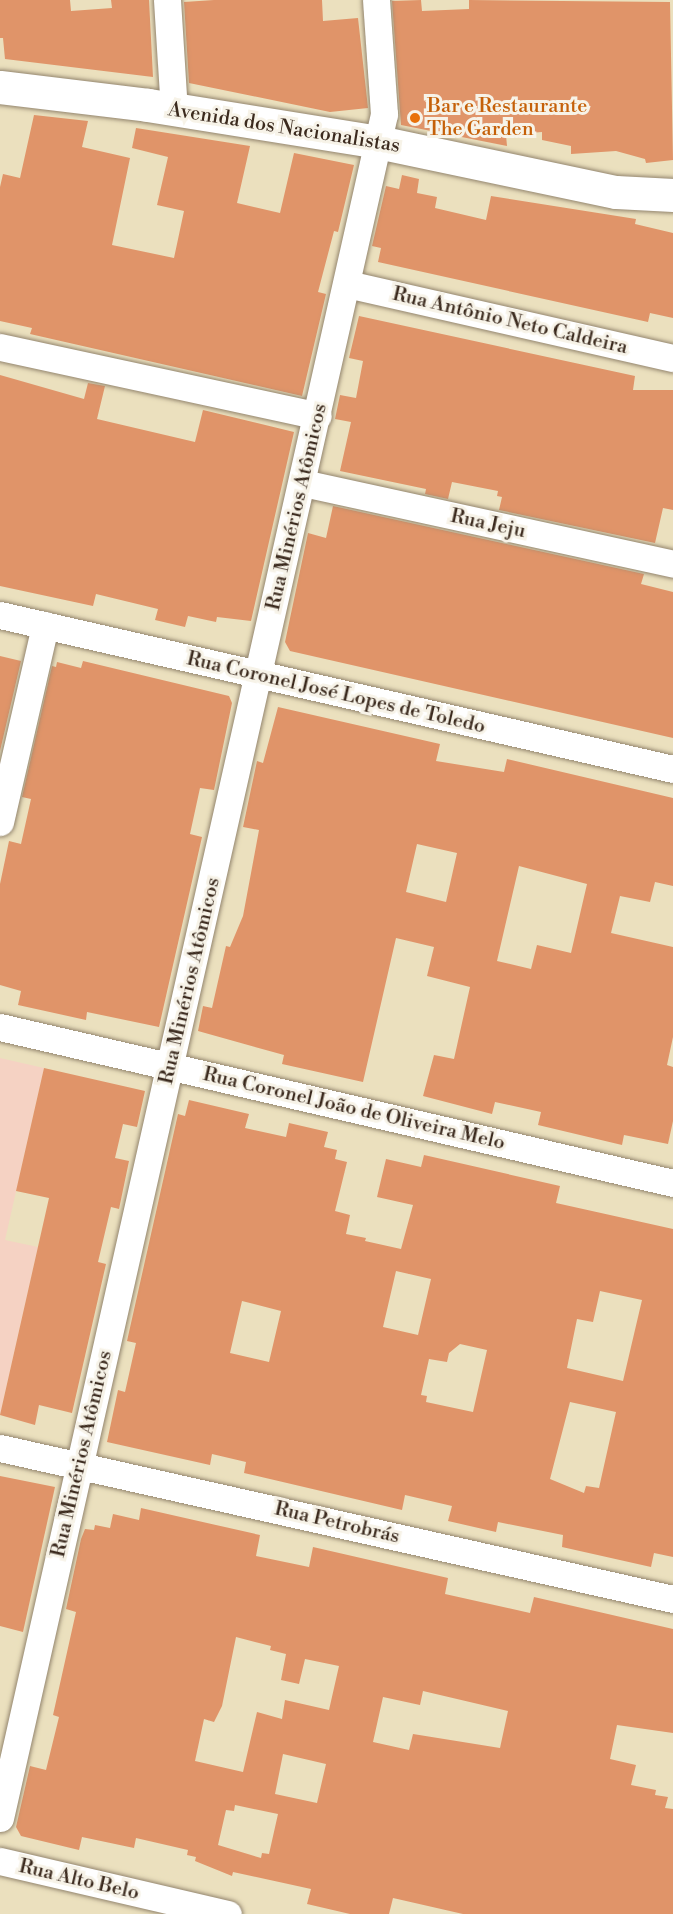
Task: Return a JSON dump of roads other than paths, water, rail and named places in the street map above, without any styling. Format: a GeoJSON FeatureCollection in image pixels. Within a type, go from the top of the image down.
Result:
{"type":"FeatureCollection","features":[{"type":"Feature","properties":{"kind":"main road","name":"Avenida dos Nacionalistas"},"geometry":{"type":"LineString","coordinates":[[0,89],[174,110],[378,142],[616,192],[673,195]]}},
{"type":"Feature","properties":{"kind":"street"},"geometry":{"type":"LineString","coordinates":[[167,0],[174,110]]}},
{"type":"Feature","properties":{"kind":"street","name":"Rua Minérios Atômicos"},"geometry":{"type":"LineString","coordinates":[[0,1818],[303,483],[384,114],[376,0]]}},
{"type":"Feature","properties":{"kind":"street","name":"Rua Antônio Neto Caldeira"},"geometry":{"type":"LineString","coordinates":[[347,284],[673,358]]}},
{"type":"Feature","properties":{"kind":"street"},"geometry":{"type":"LineString","coordinates":[[0,347],[318,416]]}},
{"type":"Feature","properties":{"kind":"street","name":"Rua Jeju"},"geometry":{"type":"LineString","coordinates":[[303,483],[673,564]]}},
{"type":"Feature","properties":{"kind":"street","name":"Rua Coronel José Lopes de Toledo"},"geometry":{"type":"LineString","coordinates":[[0,615],[673,769]]}},
{"type":"Feature","properties":{"kind":"street"},"geometry":{"type":"LineString","coordinates":[[0,822],[45,625]]}},
{"type":"Feature","properties":{"kind":"street","name":"Rua Coronel João de Oliveira Melo"},"geometry":{"type":"LineString","coordinates":[[0,1027],[673,1183]]}},
{"type":"Feature","properties":{"kind":"street","name":"Rua Petrobrás"},"geometry":{"type":"LineString","coordinates":[[0,1448],[673,1599]]}},
{"type":"Feature","properties":{"kind":"street","name":"Rua Alto Belo"},"geometry":{"type":"LineString","coordinates":[[0,1861],[228,1914]]}},
{"type":"Feature","properties":{"kind":"place","name":"Bar e Restaurante The Garden"},"geometry":{"type":"Point","coordinates":[415,118]}}]}
